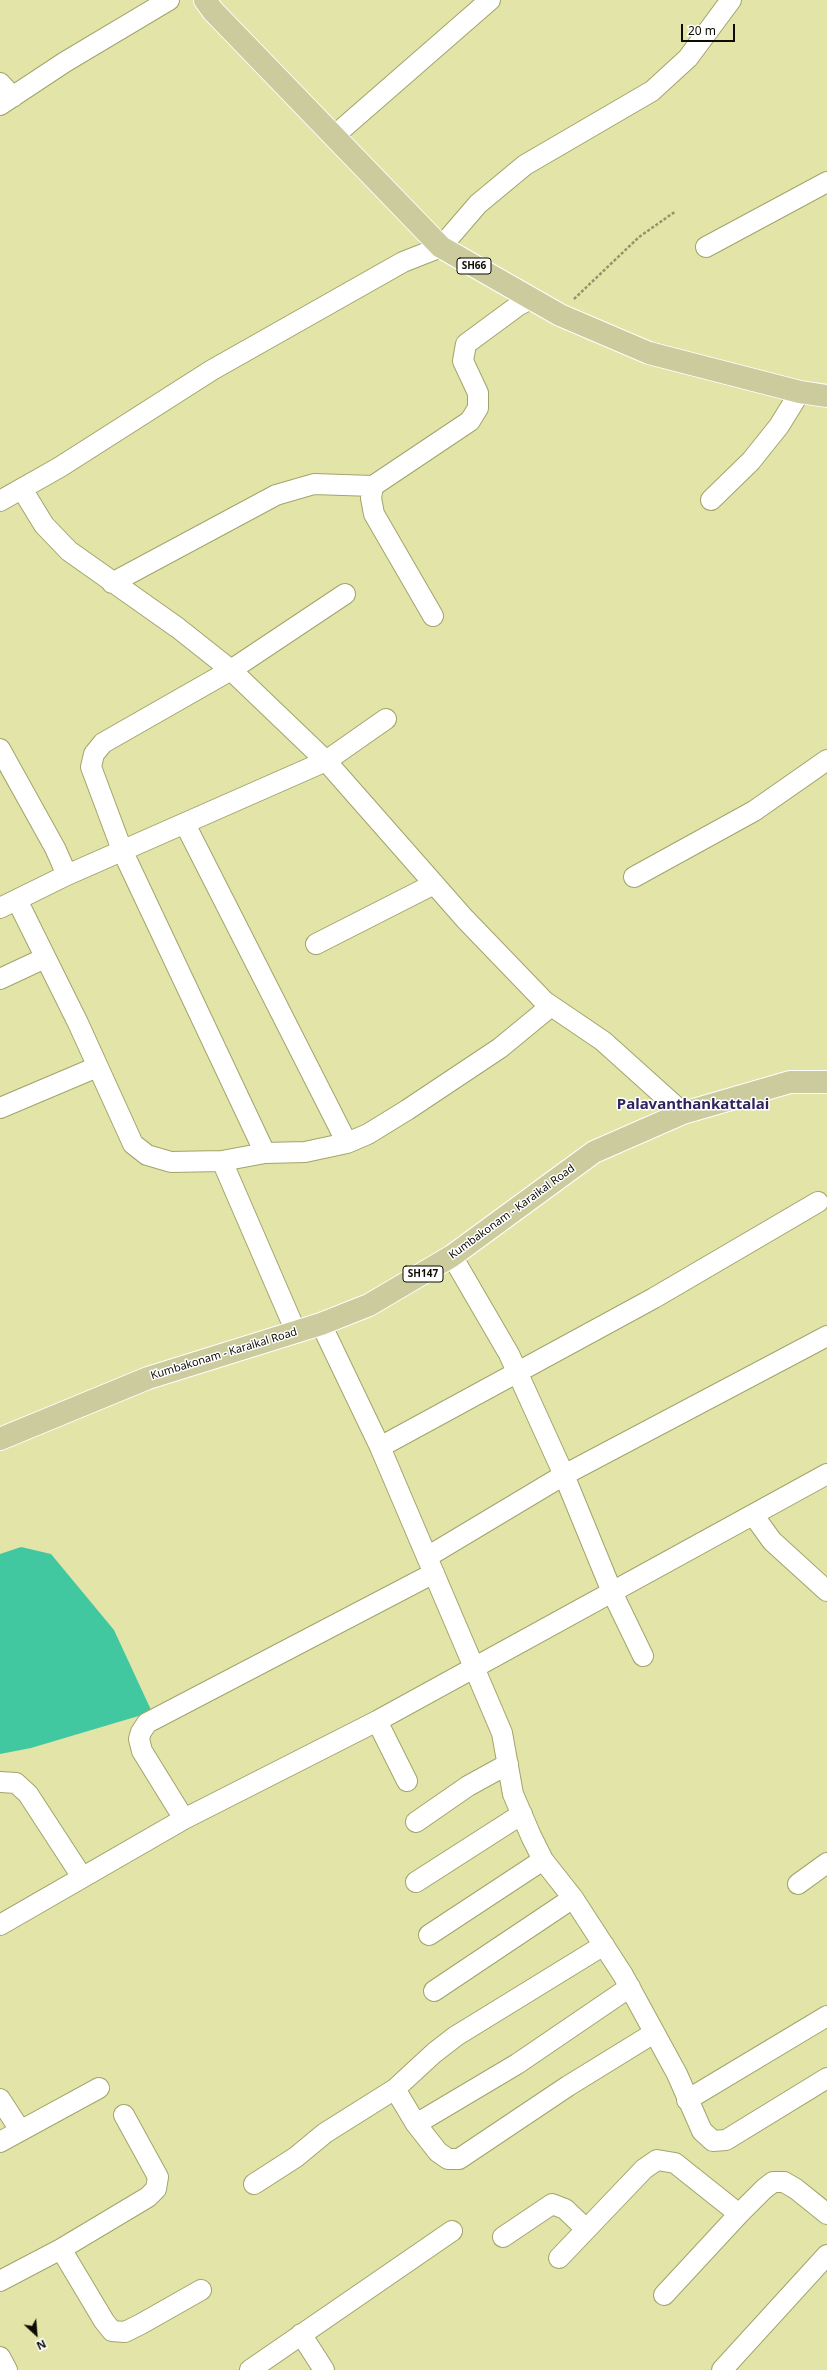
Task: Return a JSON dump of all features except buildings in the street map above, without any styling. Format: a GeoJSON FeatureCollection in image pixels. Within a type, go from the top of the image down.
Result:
{"type":"FeatureCollection","features":[{"type":"Feature","properties":{"kind":"main road","name":"SH66"},"geometry":{"type":"LineString","coordinates":[[205,0],[212,11],[441,247],[560,315],[649,354],[800,392],[827,396]]}},
{"type":"Feature","properties":{"kind":"main road","name":"Kumbakonam - Karaikal Road"},"geometry":{"type":"LineString","coordinates":[[0,1439],[148,1378],[321,1324],[369,1305],[452,1256],[594,1152],[682,1113],[790,1082],[827,1082]]}},
{"type":"Feature","properties":{"kind":"street"},"geometry":{"type":"LineString","coordinates":[[4,95],[65,62],[169,0]]}},
{"type":"Feature","properties":{"kind":"street"},"geometry":{"type":"LineString","coordinates":[[334,136],[490,0]]}},
{"type":"Feature","properties":{"kind":"street"},"geometry":{"type":"LineString","coordinates":[[0,501],[60,467],[212,370],[403,262],[441,247],[478,204],[525,165],[652,91],[688,58],[731,0]]}},
{"type":"Feature","properties":{"kind":"street"},"geometry":{"type":"LineString","coordinates":[[706,247],[827,182]]}},
{"type":"Feature","properties":{"kind":"street"},"geometry":{"type":"LineString","coordinates":[[112,583],[276,495],[314,484],[373,486],[470,422],[478,408],[478,393],[463,361],[466,344],[519,305],[531,299]]}},
{"type":"Feature","properties":{"kind":"street"},"geometry":{"type":"LineString","coordinates":[[710,500],[751,461],[775,432],[800,392]]}},
{"type":"Feature","properties":{"kind":"street"},"geometry":{"type":"LineString","coordinates":[[373,486],[371,498],[374,514],[433,616]]}},
{"type":"Feature","properties":{"kind":"street"},"geometry":{"type":"LineString","coordinates":[[22,489],[44,525],[69,551],[112,583],[178,628],[231,670],[326,761],[465,919],[544,1001],[603,1041],[682,1113]]}},
{"type":"Feature","properties":{"kind":"street"},"geometry":{"type":"LineString","coordinates":[[265,1153],[122,850],[91,767],[94,754],[104,743],[231,670],[345,594]]}},
{"type":"Feature","properties":{"kind":"street"},"geometry":{"type":"LineString","coordinates":[[386,719],[326,761],[185,824],[122,850],[9,904],[45,958],[133,1144],[147,1155],[172,1162],[222,1161],[265,1153],[305,1152],[347,1143],[368,1134],[407,1110],[500,1048],[551,1006]]}},
{"type":"Feature","properties":{"kind":"street"},"geometry":{"type":"LineString","coordinates":[[0,750],[55,848],[67,875]]}},
{"type":"Feature","properties":{"kind":"street"},"geometry":{"type":"LineString","coordinates":[[634,877],[754,811],[827,760]]}},
{"type":"Feature","properties":{"kind":"street"},"geometry":{"type":"LineString","coordinates":[[185,824],[347,1143]]}},
{"type":"Feature","properties":{"kind":"street"},"geometry":{"type":"LineString","coordinates":[[316,944],[434,884]]}},
{"type":"Feature","properties":{"kind":"street"},"geometry":{"type":"LineString","coordinates":[[0,980],[45,958]]}},
{"type":"Feature","properties":{"kind":"street"},"geometry":{"type":"LineString","coordinates":[[0,1108],[97,1067]]}},
{"type":"Feature","properties":{"kind":"street"},"geometry":{"type":"LineString","coordinates":[[222,1161],[296,1332]]}},
{"type":"Feature","properties":{"kind":"street"},"geometry":{"type":"LineString","coordinates":[[380,1447],[518,1374],[654,1298],[818,1202]]}},
{"type":"Feature","properties":{"kind":"street"},"geometry":{"type":"LineString","coordinates":[[452,1256],[509,1354],[564,1475],[612,1592],[643,1656]]}},
{"type":"Feature","properties":{"kind":"street"},"geometry":{"type":"LineString","coordinates":[[321,1324],[380,1447],[502,1733],[514,1794],[543,1860],[573,1898],[630,1987],[677,2074],[687,2100],[702,2130],[713,2141],[726,2140],[827,2078]]}},
{"type":"Feature","properties":{"kind":"street"},"geometry":{"type":"LineString","coordinates":[[184,1819],[142,1751],[140,1739],[141,1732],[147,1723],[430,1565],[564,1475],[827,1336]]}},
{"type":"Feature","properties":{"kind":"street"},"geometry":{"type":"LineString","coordinates":[[0,1925],[184,1819],[377,1721],[754,1516],[827,1474]]}},
{"type":"Feature","properties":{"kind":"street"},"geometry":{"type":"LineString","coordinates":[[754,1516],[772,1541],[827,1591]]}},
{"type":"Feature","properties":{"kind":"street"},"geometry":{"type":"LineString","coordinates":[[377,1721],[407,1781]]}},
{"type":"Feature","properties":{"kind":"street"},"geometry":{"type":"LineString","coordinates":[[416,1822],[468,1786],[508,1764]]}},
{"type":"Feature","properties":{"kind":"street"},"geometry":{"type":"LineString","coordinates":[[0,1782],[16,1783],[28,1794],[82,1877]]}},
{"type":"Feature","properties":{"kind":"street"},"geometry":{"type":"LineString","coordinates":[[416,1882],[522,1814]]}},
{"type":"Feature","properties":{"kind":"street"},"geometry":{"type":"LineString","coordinates":[[429,1935],[543,1860]]}},
{"type":"Feature","properties":{"kind":"street"},"geometry":{"type":"LineString","coordinates":[[798,1884],[827,1863]]}},
{"type":"Feature","properties":{"kind":"street"},"geometry":{"type":"LineString","coordinates":[[434,1991],[573,1898]]}},
{"type":"Feature","properties":{"kind":"street"},"geometry":{"type":"LineString","coordinates":[[254,2184],[296,2156],[325,2133],[395,2089],[434,2053],[456,2036],[604,1945]]}},
{"type":"Feature","properties":{"kind":"street"},"geometry":{"type":"LineString","coordinates":[[416,2124],[517,2064],[630,1987]]}},
{"type":"Feature","properties":{"kind":"street"},"geometry":{"type":"LineString","coordinates":[[687,2100],[827,2016]]}},
{"type":"Feature","properties":{"kind":"street"},"geometry":{"type":"LineString","coordinates":[[395,2089],[416,2124],[438,2152],[448,2159],[459,2159],[568,2086],[654,2033]]}},
{"type":"Feature","properties":{"kind":"street"},"geometry":{"type":"LineString","coordinates":[[0,2142],[99,2088]]}},
{"type":"Feature","properties":{"kind":"street"},"geometry":{"type":"LineString","coordinates":[[0,2099],[20,2130]]}},
{"type":"Feature","properties":{"kind":"street"},"geometry":{"type":"LineString","coordinates":[[0,2281],[61,2249],[148,2198],[156,2188],[158,2177],[124,2115]]}},
{"type":"Feature","properties":{"kind":"street"},"geometry":{"type":"LineString","coordinates":[[559,2258],[585,2228],[644,2168],[657,2160],[675,2163],[739,2214]]}},
{"type":"Feature","properties":{"kind":"street"},"geometry":{"type":"LineString","coordinates":[[664,2295],[764,2188],[773,2182],[784,2182],[796,2189],[827,2214]]}},
{"type":"Feature","properties":{"kind":"street"},"geometry":{"type":"LineString","coordinates":[[503,2237],[552,2204],[565,2209],[585,2228]]}},
{"type":"Feature","properties":{"kind":"street"},"geometry":{"type":"LineString","coordinates":[[250,2370],[452,2231]]}},
{"type":"Feature","properties":{"kind":"street"},"geometry":{"type":"LineString","coordinates":[[61,2249],[104,2321],[112,2331],[125,2332],[201,2290]]}},
{"type":"Feature","properties":{"kind":"street"},"geometry":{"type":"LineString","coordinates":[[722,2370],[827,2255]]}},
{"type":"Feature","properties":{"kind":"street"},"geometry":{"type":"LineString","coordinates":[[302,2334],[324,2370]]}},
{"type":"Feature","properties":{"kind":"street"},"geometry":{"type":"LineString","coordinates":[[0,2357],[7,2370]]}},
{"type":"Feature","properties":{"kind":"path"},"geometry":{"type":"LineString","coordinates":[[560,315],[584,287],[639,237],[676,210]]}},
{"type":"Feature","properties":{"kind":"shaded area"},"geometry":{"type":"Polygon","coordinates":[[[21,1547],[51,1554],[114,1630],[152,1712],[31,1748],[0,1754],[0,1554],[21,1547]]]}},
{"type":"Feature","properties":{"kind":"district","name":"Palavanthankattalai"},"geometry":{"type":"Point","coordinates":[693,1105]}}]}
